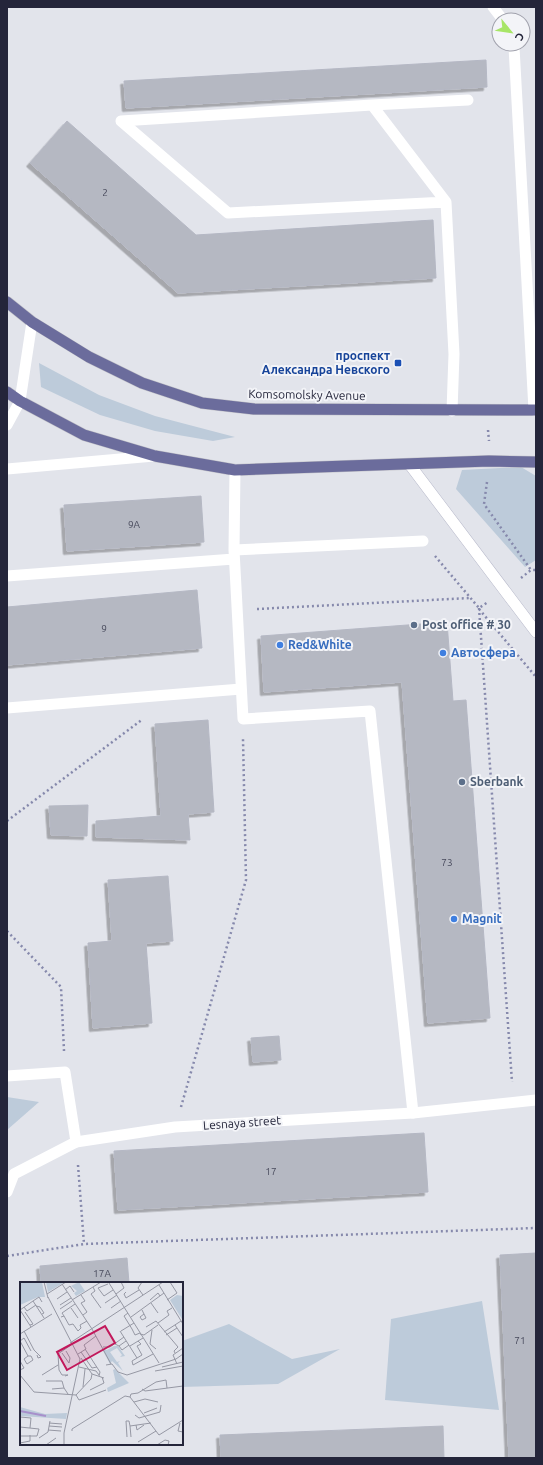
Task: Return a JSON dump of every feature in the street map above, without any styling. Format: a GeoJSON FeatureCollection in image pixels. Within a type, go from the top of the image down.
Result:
{"type":"FeatureCollection","features":[{"type":"Feature","properties":{"kind":"main road","name":"Komsomolsky Avenue"},"geometry":{"type":"LineString","coordinates":[[7,302],[32,322],[89,357],[142,383],[202,402],[254,409],[535,410]]}},
{"type":"Feature","properties":{"kind":"main road"},"geometry":{"type":"LineString","coordinates":[[7,392],[20,401],[84,436],[155,456],[235,470],[410,465],[489,461],[536,462]]}},
{"type":"Feature","properties":{"kind":"street"},"geometry":{"type":"LineString","coordinates":[[514,52],[535,410]]}},
{"type":"Feature","properties":{"kind":"street"},"geometry":{"type":"LineString","coordinates":[[446,202],[228,213],[121,121],[468,100]]}},
{"type":"Feature","properties":{"kind":"street"},"geometry":{"type":"LineString","coordinates":[[372,105],[446,202],[454,354],[452,410]]}},
{"type":"Feature","properties":{"kind":"street"},"geometry":{"type":"LineString","coordinates":[[7,425],[20,401],[32,322]]}},
{"type":"Feature","properties":{"kind":"street"},"geometry":{"type":"LineString","coordinates":[[7,469],[155,456]]}},
{"type":"Feature","properties":{"kind":"street"},"geometry":{"type":"LineString","coordinates":[[410,465],[536,632]]}},
{"type":"Feature","properties":{"kind":"street"},"geometry":{"type":"LineString","coordinates":[[235,470],[234,554],[243,719],[370,711],[413,1112]]}},
{"type":"Feature","properties":{"kind":"street"},"geometry":{"type":"LineString","coordinates":[[7,576],[234,554],[423,541]]}},
{"type":"Feature","properties":{"kind":"street"},"geometry":{"type":"LineString","coordinates":[[7,708],[242,689]]}},
{"type":"Feature","properties":{"kind":"street"},"geometry":{"type":"LineString","coordinates":[[7,1076],[65,1072],[76,1142]]}},
{"type":"Feature","properties":{"kind":"street","name":"Lesnaya street"},"geometry":{"type":"LineString","coordinates":[[7,1192],[14,1174],[76,1142],[175,1127],[413,1112],[536,1100]]}},
{"type":"Feature","properties":{"kind":"path"},"geometry":{"type":"LineString","coordinates":[[488,410],[489,461],[484,504],[531,570]]}},
{"type":"Feature","properties":{"kind":"path"},"geometry":{"type":"LineString","coordinates":[[423,541],[536,677]]}},
{"type":"Feature","properties":{"kind":"path"},"geometry":{"type":"LineString","coordinates":[[479,608],[504,590]]}},
{"type":"Feature","properties":{"kind":"path"},"geometry":{"type":"LineString","coordinates":[[237,610],[470,598]]}},
{"type":"Feature","properties":{"kind":"path"},"geometry":{"type":"LineString","coordinates":[[479,608],[513,1103]]}},
{"type":"Feature","properties":{"kind":"path"},"geometry":{"type":"LineString","coordinates":[[7,821],[144,718]]}},
{"type":"Feature","properties":{"kind":"path"},"geometry":{"type":"LineString","coordinates":[[175,1127],[246,880],[243,719]]}},
{"type":"Feature","properties":{"kind":"path"},"geometry":{"type":"LineString","coordinates":[[7,931],[61,987],[65,1072]]}},
{"type":"Feature","properties":{"kind":"path"},"geometry":{"type":"LineString","coordinates":[[76,1142],[84,1244]]}},
{"type":"Feature","properties":{"kind":"path"},"geometry":{"type":"LineString","coordinates":[[7,1256],[84,1244],[536,1228]]}},
{"type":"Feature","properties":{"kind":"shaded area"},"geometry":{"type":"Polygon","coordinates":[[[39,363],[99,395],[155,416],[235,437],[213,441],[155,431],[100,415],[41,387],[39,363]]]}},
{"type":"Feature","properties":{"kind":"shaded area"},"geometry":{"type":"Polygon","coordinates":[[[521,467],[536,476],[536,560],[525,567],[456,489],[462,470],[521,467]]]}},
{"type":"Feature","properties":{"kind":"shaded area"},"geometry":{"type":"Polygon","coordinates":[[[7,1097],[39,1102],[7,1130],[7,1097]]]}},
{"type":"Feature","properties":{"kind":"shaded area"},"geometry":{"type":"Polygon","coordinates":[[[482,1301],[499,1410],[385,1400],[391,1319],[482,1301]]]}},
{"type":"Feature","properties":{"kind":"shaded area"},"geometry":{"type":"Polygon","coordinates":[[[229,1324],[292,1359],[340,1349],[278,1384],[183,1387],[183,1341],[229,1324]]]}},
{"type":"Feature","properties":{"kind":"building"},"geometry":{"type":"Polygon","coordinates":[[[486,60],[487,87],[126,108],[124,81],[486,60]]]}},
{"type":"Feature","properties":{"kind":"building"},"geometry":{"type":"Polygon","coordinates":[[[67,121],[196,235],[433,220],[436,278],[178,293],[30,163],[67,121]]]}},
{"type":"Feature","properties":{"kind":"building"},"geometry":{"type":"Polygon","coordinates":[[[201,496],[204,542],[67,551],[64,505],[201,496]]]}},
{"type":"Feature","properties":{"kind":"building"},"geometry":{"type":"Polygon","coordinates":[[[197,590],[202,648],[7,665],[7,607],[197,590]]]}},
{"type":"Feature","properties":{"kind":"building"},"geometry":{"type":"Polygon","coordinates":[[[447,622],[453,701],[466,700],[490,1018],[428,1023],[402,682],[264,692],[261,636],[447,622]]]}},
{"type":"Feature","properties":{"kind":"building"},"geometry":{"type":"Polygon","coordinates":[[[208,720],[214,812],[188,814],[190,840],[96,837],[96,821],[161,816],[155,724],[208,720]]]}},
{"type":"Feature","properties":{"kind":"building"},"geometry":{"type":"Polygon","coordinates":[[[88,805],[87,836],[51,835],[49,806],[88,805]]]}},
{"type":"Feature","properties":{"kind":"building"},"geometry":{"type":"Polygon","coordinates":[[[168,876],[173,941],[146,943],[152,1023],[93,1028],[88,943],[112,941],[108,880],[168,876]]]}},
{"type":"Feature","properties":{"kind":"building"},"geometry":{"type":"Polygon","coordinates":[[[279,1036],[281,1060],[253,1062],[251,1038],[279,1036]]]}},
{"type":"Feature","properties":{"kind":"building"},"geometry":{"type":"Polygon","coordinates":[[[424,1133],[428,1192],[118,1210],[114,1151],[424,1133]]]}},
{"type":"Feature","properties":{"kind":"building"},"geometry":{"type":"Polygon","coordinates":[[[536,1253],[536,1458],[509,1458],[500,1255],[536,1253]]]}},
{"type":"Feature","properties":{"kind":"building"},"geometry":{"type":"Polygon","coordinates":[[[127,1258],[129,1282],[41,1282],[40,1266],[127,1258]]]}},
{"type":"Feature","properties":{"kind":"building"},"geometry":{"type":"Polygon","coordinates":[[[443,1426],[444,1458],[221,1458],[220,1435],[443,1426]]]}},
{"type":"Feature","properties":{"kind":"place","name":"проспект Александра Невского"},"geometry":{"type":"Point","coordinates":[398,363]}},
{"type":"Feature","properties":{"kind":"place","name":"Post office # 30"},"geometry":{"type":"Point","coordinates":[414,625]}},
{"type":"Feature","properties":{"kind":"place","name":"Red&White"},"geometry":{"type":"Point","coordinates":[280,645]}},
{"type":"Feature","properties":{"kind":"place","name":"Автосфера"},"geometry":{"type":"Point","coordinates":[443,653]}},
{"type":"Feature","properties":{"kind":"place","name":"Sberbank"},"geometry":{"type":"Point","coordinates":[462,782]}},
{"type":"Feature","properties":{"kind":"place","name":"Magnit"},"geometry":{"type":"Point","coordinates":[454,919]}}]}
